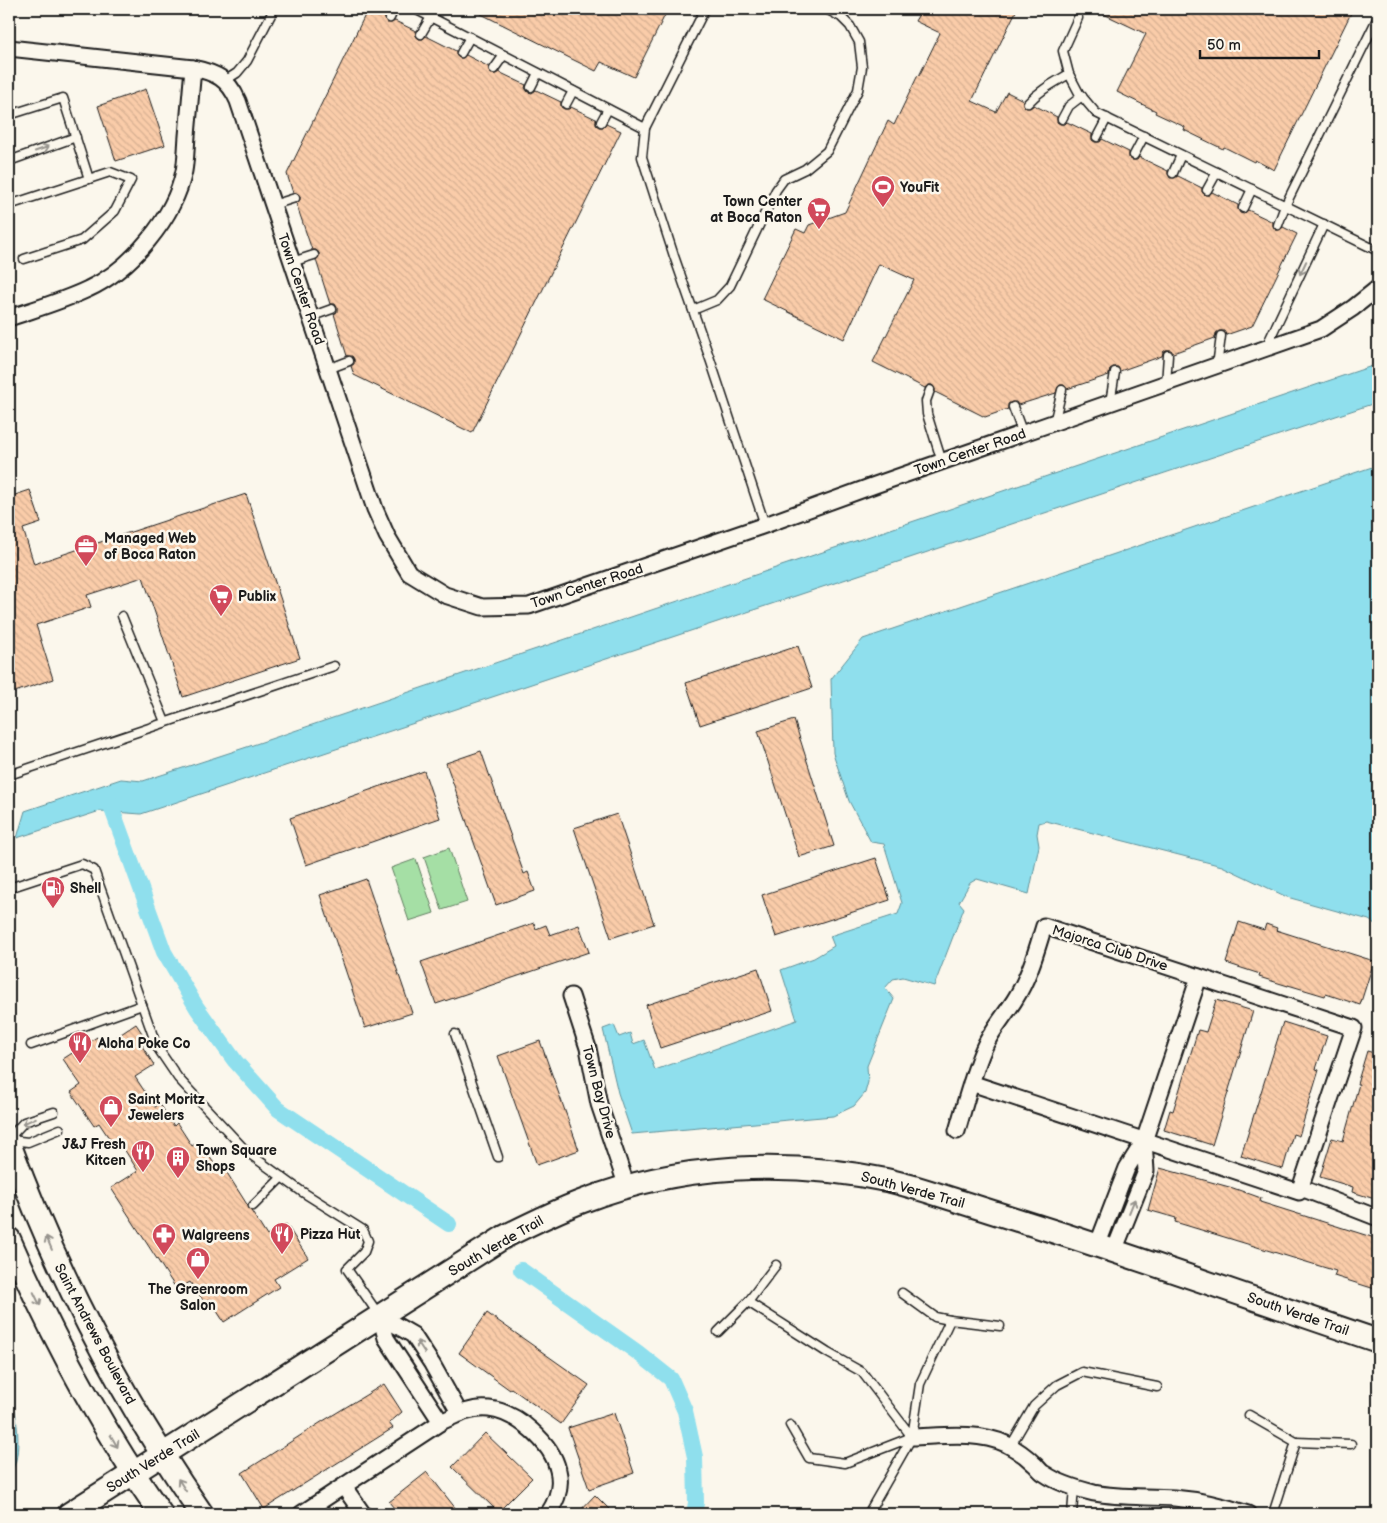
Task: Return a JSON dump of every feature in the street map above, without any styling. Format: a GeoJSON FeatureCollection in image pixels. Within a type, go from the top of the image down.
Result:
{"type":"FeatureCollection","features":[{"type":"Feature","properties":{"kind":"street"},"geometry":{"type":"LineString","coordinates":[[9,48],[193,68],[211,72],[226,80]]}},
{"type":"Feature","properties":{"kind":"street"},"geometry":{"type":"LineString","coordinates":[[9,318],[89,289],[132,259],[149,239],[164,218],[176,194],[184,171],[193,68]]}},
{"type":"Feature","properties":{"kind":"street","name":"Town Center Road"},"geometry":{"type":"LineString","coordinates":[[226,80],[238,101],[375,509],[387,536],[409,573],[445,596],[482,607],[529,606],[1321,329],[1353,308],[1378,288]]}},
{"type":"Feature","properties":{"kind":"street","name":"Majorca Club Drive"},"geometry":{"type":"LineString","coordinates":[[957,1131],[983,1049],[1025,981],[1044,926],[1354,1028],[1301,1188]]}},
{"type":"Feature","properties":{"kind":"street"},"geometry":{"type":"LineString","coordinates":[[1106,1249],[1127,1168],[1144,1141],[1199,977]]}},
{"type":"Feature","properties":{"kind":"street","name":"Town Bay Drive"},"geometry":{"type":"LineString","coordinates":[[571,996],[588,1048],[599,1104],[627,1187]]}},
{"type":"Feature","properties":{"kind":"street"},"geometry":{"type":"LineString","coordinates":[[971,1083],[1299,1192],[1301,1188],[1378,1218]]}},
{"type":"Feature","properties":{"kind":"street","name":"Saint Andrews Boulevard"},"geometry":{"type":"LineString","coordinates":[[9,1140],[26,1189],[56,1260],[91,1330],[128,1399],[162,1456],[202,1514]]}},
{"type":"Feature","properties":{"kind":"street","name":"South Verde Trail"},"geometry":{"type":"LineString","coordinates":[[68,1514],[504,1237],[561,1210],[627,1187],[677,1176],[721,1170],[766,1167],[799,1168],[844,1172],[888,1180],[1106,1249],[1378,1341]]}},
{"type":"Feature","properties":{"kind":"street"},"geometry":{"type":"LineString","coordinates":[[9,1239],[52,1331],[81,1385],[133,1474],[161,1514]]}},
{"type":"Feature","properties":{"kind":"street"},"geometry":{"type":"LineString","coordinates":[[380,1316],[413,1334],[460,1414]]}},
{"type":"Feature","properties":{"kind":"street"},"geometry":{"type":"LineString","coordinates":[[380,1316],[386,1338],[441,1422]]}},
{"type":"Feature","properties":{"kind":"street"},"geometry":{"type":"LineString","coordinates":[[301,1514],[441,1422],[477,1409],[488,1409],[500,1411],[521,1422],[540,1439],[554,1460],[560,1482],[554,1506],[548,1514]]}},
{"type":"Feature","properties":{"kind":"street"},"geometry":{"type":"LineString","coordinates":[[912,1437],[972,1436],[995,1440],[1027,1457],[1043,1474],[1074,1487],[1120,1497],[1173,1498],[1198,1501],[1248,1514]]}},
{"type":"Feature","properties":{"kind":"street"},"geometry":{"type":"LineString","coordinates":[[344,1487],[364,1514]]}},
{"type":"Feature","properties":{"kind":"lane"},"geometry":{"type":"LineString","coordinates":[[226,80],[238,73],[247,60],[274,9]]}},
{"type":"Feature","properties":{"kind":"lane"},"geometry":{"type":"LineString","coordinates":[[390,18],[394,9]]}},
{"type":"Feature","properties":{"kind":"lane"},"geometry":{"type":"LineString","coordinates":[[415,9],[645,128]]}},
{"type":"Feature","properties":{"kind":"lane"},"geometry":{"type":"LineString","coordinates":[[705,9],[645,128],[642,157],[765,525]]}},
{"type":"Feature","properties":{"kind":"lane"},"geometry":{"type":"LineString","coordinates":[[694,310],[717,300],[730,286],[776,190],[784,179],[805,168],[827,151],[858,90],[862,67],[859,42],[850,26],[841,17],[826,9]]}},
{"type":"Feature","properties":{"kind":"lane"},"geometry":{"type":"LineString","coordinates":[[421,34],[431,17]]}},
{"type":"Feature","properties":{"kind":"lane"},"geometry":{"type":"LineString","coordinates":[[1278,224],[1378,17]]}},
{"type":"Feature","properties":{"kind":"lane"},"geometry":{"type":"LineString","coordinates":[[1078,18],[1063,51],[1069,74],[1082,96],[1096,113],[1378,251]]}},
{"type":"Feature","properties":{"kind":"lane"},"geometry":{"type":"LineString","coordinates":[[461,53],[470,37]]}},
{"type":"Feature","properties":{"kind":"lane"},"geometry":{"type":"LineString","coordinates":[[494,70],[504,55]]}},
{"type":"Feature","properties":{"kind":"lane"},"geometry":{"type":"LineString","coordinates":[[531,87],[538,72]]}},
{"type":"Feature","properties":{"kind":"lane"},"geometry":{"type":"LineString","coordinates":[[1028,103],[1036,94],[1069,74]]}},
{"type":"Feature","properties":{"kind":"lane"},"geometry":{"type":"LineString","coordinates":[[566,104],[573,91]]}},
{"type":"Feature","properties":{"kind":"lane"},"geometry":{"type":"LineString","coordinates":[[1062,119],[1069,106],[1082,96]]}},
{"type":"Feature","properties":{"kind":"lane"},"geometry":{"type":"LineString","coordinates":[[9,115],[63,98],[89,178]]}},
{"type":"Feature","properties":{"kind":"lane"},"geometry":{"type":"LineString","coordinates":[[602,122],[608,109]]}},
{"type":"Feature","properties":{"kind":"lane"},"geometry":{"type":"LineString","coordinates":[[1097,137],[1107,118]]}},
{"type":"Feature","properties":{"kind":"lane"},"geometry":{"type":"LineString","coordinates":[[1134,155],[1144,136]]}},
{"type":"Feature","properties":{"kind":"lane"},"geometry":{"type":"LineString","coordinates":[[9,161],[76,137]]}},
{"type":"Feature","properties":{"kind":"lane"},"geometry":{"type":"LineString","coordinates":[[1173,173],[1181,155]]}},
{"type":"Feature","properties":{"kind":"lane"},"geometry":{"type":"LineString","coordinates":[[9,205],[110,172],[131,180],[116,211],[82,240],[24,259]]}},
{"type":"Feature","properties":{"kind":"lane"},"geometry":{"type":"LineString","coordinates":[[1207,190],[1217,172]]}},
{"type":"Feature","properties":{"kind":"lane"},"geometry":{"type":"LineString","coordinates":[[1243,208],[1252,189]]}},
{"type":"Feature","properties":{"kind":"lane"},"geometry":{"type":"LineString","coordinates":[[273,205],[295,198]]}},
{"type":"Feature","properties":{"kind":"lane"},"geometry":{"type":"LineString","coordinates":[[1266,348],[1324,224]]}},
{"type":"Feature","properties":{"kind":"lane"},"geometry":{"type":"LineString","coordinates":[[292,262],[314,255]]}},
{"type":"Feature","properties":{"kind":"lane"},"geometry":{"type":"LineString","coordinates":[[310,316],[332,310]]}},
{"type":"Feature","properties":{"kind":"lane"},"geometry":{"type":"LineString","coordinates":[[1217,366],[1221,336]]}},
{"type":"Feature","properties":{"kind":"lane"},"geometry":{"type":"LineString","coordinates":[[1166,384],[1168,354]]}},
{"type":"Feature","properties":{"kind":"lane"},"geometry":{"type":"LineString","coordinates":[[328,369],[349,361]]}},
{"type":"Feature","properties":{"kind":"lane"},"geometry":{"type":"LineString","coordinates":[[1110,403],[1115,372]]}},
{"type":"Feature","properties":{"kind":"lane"},"geometry":{"type":"LineString","coordinates":[[930,390],[926,401],[927,414],[942,462]]}},
{"type":"Feature","properties":{"kind":"lane"},"geometry":{"type":"LineString","coordinates":[[1054,423],[1062,390]]}},
{"type":"Feature","properties":{"kind":"lane"},"geometry":{"type":"LineString","coordinates":[[1013,407],[1023,434]]}},
{"type":"Feature","properties":{"kind":"lane"},"geometry":{"type":"LineString","coordinates":[[122,616],[165,722]]}},
{"type":"Feature","properties":{"kind":"lane"},"geometry":{"type":"LineString","coordinates":[[9,776],[334,666]]}},
{"type":"Feature","properties":{"kind":"lane"},"geometry":{"type":"LineString","coordinates":[[9,888],[82,864],[94,870],[157,1047],[178,1078],[247,1152],[301,1191],[362,1230],[368,1241],[364,1252],[347,1268],[380,1316]]}},
{"type":"Feature","properties":{"kind":"lane"},"geometry":{"type":"LineString","coordinates":[[31,1045],[142,1005]]}},
{"type":"Feature","properties":{"kind":"lane"},"geometry":{"type":"LineString","coordinates":[[455,1034],[498,1157]]}},
{"type":"Feature","properties":{"kind":"lane"},"geometry":{"type":"LineString","coordinates":[[9,1140],[24,1122],[54,1112]]}},
{"type":"Feature","properties":{"kind":"lane"},"geometry":{"type":"LineString","coordinates":[[9,1140],[28,1142],[60,1129]]}},
{"type":"Feature","properties":{"kind":"lane"},"geometry":{"type":"LineString","coordinates":[[253,1206],[282,1178]]}},
{"type":"Feature","properties":{"kind":"lane"},"geometry":{"type":"LineString","coordinates":[[718,1332],[748,1302],[776,1265]]}},
{"type":"Feature","properties":{"kind":"lane"},"geometry":{"type":"LineString","coordinates":[[902,1293],[935,1317],[1000,1326]]}},
{"type":"Feature","properties":{"kind":"lane"},"geometry":{"type":"LineString","coordinates":[[748,1302],[828,1353],[862,1372],[912,1437]]}},
{"type":"Feature","properties":{"kind":"lane"},"geometry":{"type":"LineString","coordinates":[[868,1514],[912,1437],[920,1384],[950,1320]]}},
{"type":"Feature","properties":{"kind":"lane"},"geometry":{"type":"LineString","coordinates":[[1010,1447],[1034,1406],[1057,1384],[1082,1372],[1156,1387]]}},
{"type":"Feature","properties":{"kind":"lane"},"geometry":{"type":"LineString","coordinates":[[1250,1415],[1296,1442],[1351,1444]]}},
{"type":"Feature","properties":{"kind":"lane"},"geometry":{"type":"LineString","coordinates":[[790,1425],[809,1458],[845,1463],[912,1437]]}},
{"type":"Feature","properties":{"kind":"lane"},"geometry":{"type":"LineString","coordinates":[[1273,1514],[1296,1442]]}},
{"type":"Feature","properties":{"kind":"lane"},"geometry":{"type":"LineString","coordinates":[[1072,1514],[1074,1487]]}},
{"type":"Feature","properties":{"kind":"green space"},"geometry":{"type":"Polygon","coordinates":[[[449,848],[467,902],[442,910],[424,857],[449,848]]]}},
{"type":"Feature","properties":{"kind":"green space"},"geometry":{"type":"Polygon","coordinates":[[[416,859],[434,913],[409,921],[391,868],[416,859]]]}},
{"type":"Feature","properties":{"kind":"water"},"geometry":{"type":"Polygon","coordinates":[[[1378,364],[1378,402],[141,814],[100,811],[17,838],[25,811],[121,779],[143,781],[244,748],[1378,364]]]}},
{"type":"Feature","properties":{"kind":"water"},"geometry":{"type":"Polygon","coordinates":[[[1378,465],[1378,926],[1369,920],[1287,897],[1222,866],[1046,821],[1039,823],[1037,834],[1039,846],[1029,894],[977,879],[970,883],[959,902],[964,908],[934,986],[903,977],[893,979],[885,988],[894,999],[867,1066],[868,1082],[865,1093],[854,1106],[833,1116],[632,1134],[618,1093],[603,1029],[614,1025],[619,1037],[630,1033],[633,1044],[644,1040],[655,1070],[797,1020],[781,970],[814,958],[834,946],[830,936],[898,914],[902,903],[884,844],[871,842],[849,801],[833,753],[831,679],[863,639],[1378,465]]]}},
{"type":"Feature","properties":{"kind":"water"},"geometry":{"type":"Polygon","coordinates":[[[9,1388],[16,1419],[18,1445],[14,1466],[9,1474],[9,1388]]]}},
{"type":"Feature","properties":{"kind":"building"},"geometry":{"type":"Polygon","coordinates":[[[368,9],[385,16],[387,23],[395,21],[416,31],[416,36],[419,39],[423,39],[426,36],[456,51],[456,55],[459,58],[463,58],[466,55],[489,67],[491,74],[499,72],[526,85],[525,88],[528,92],[532,93],[536,90],[561,102],[561,107],[564,109],[571,107],[596,119],[596,125],[599,127],[604,127],[606,124],[621,131],[472,433],[354,375],[351,366],[354,364],[354,359],[352,356],[347,356],[334,314],[337,312],[337,308],[335,304],[330,304],[316,260],[319,257],[319,253],[316,250],[312,250],[296,203],[300,200],[300,196],[297,193],[293,193],[287,174],[368,9]]]}},
{"type":"Feature","properties":{"kind":"building"},"geometry":{"type":"Polygon","coordinates":[[[471,9],[668,9],[634,77],[601,62],[596,71],[471,9]]]}},
{"type":"Feature","properties":{"kind":"building"},"geometry":{"type":"Polygon","coordinates":[[[922,9],[1017,9],[972,101],[996,112],[1007,92],[1023,100],[1023,105],[1026,108],[1034,105],[1057,117],[1057,122],[1060,124],[1067,122],[1092,134],[1092,140],[1095,142],[1100,142],[1102,139],[1129,152],[1129,158],[1132,160],[1137,160],[1139,157],[1168,171],[1170,178],[1178,176],[1202,188],[1202,192],[1205,195],[1209,195],[1212,192],[1238,205],[1240,213],[1244,214],[1248,210],[1273,222],[1276,230],[1283,227],[1297,234],[1252,326],[1226,335],[1224,331],[1219,331],[1216,333],[1215,338],[1173,353],[1171,350],[1166,350],[1162,356],[1120,371],[1118,367],[1113,367],[1110,369],[1109,375],[1067,389],[1064,385],[1060,385],[1056,393],[1018,405],[1016,402],[1012,402],[1008,404],[1008,409],[985,417],[935,392],[932,385],[925,388],[873,362],[914,280],[879,264],[844,339],[762,299],[796,229],[805,233],[809,225],[845,212],[888,121],[894,125],[940,33],[915,21],[922,9]]]}},
{"type":"Feature","properties":{"kind":"building"},"geometry":{"type":"Polygon","coordinates":[[[1093,9],[1353,9],[1274,170],[1224,147],[1223,149],[1184,130],[1185,127],[1117,92],[1146,34],[1093,9]]]}},
{"type":"Feature","properties":{"kind":"building"},"geometry":{"type":"Polygon","coordinates":[[[146,89],[165,145],[116,161],[98,106],[146,89]]]}},
{"type":"Feature","properties":{"kind":"building","name":"Publix"},"geometry":{"type":"Polygon","coordinates":[[[30,490],[41,523],[23,529],[34,564],[246,494],[300,658],[183,697],[143,577],[87,595],[91,607],[36,625],[53,679],[9,694],[9,497],[30,490]]]}},
{"type":"Feature","properties":{"kind":"building"},"geometry":{"type":"Polygon","coordinates":[[[798,646],[812,688],[700,725],[686,683],[798,646]]]}},
{"type":"Feature","properties":{"kind":"building"},"geometry":{"type":"Polygon","coordinates":[[[794,720],[834,846],[799,857],[758,731],[794,720]]]}},
{"type":"Feature","properties":{"kind":"building"},"geometry":{"type":"Polygon","coordinates":[[[481,751],[524,874],[528,872],[535,891],[496,905],[446,763],[481,751]]]}},
{"type":"Feature","properties":{"kind":"building"},"geometry":{"type":"Polygon","coordinates":[[[424,771],[440,818],[306,865],[290,818],[424,771]]]}},
{"type":"Feature","properties":{"kind":"building"},"geometry":{"type":"Polygon","coordinates":[[[617,814],[654,924],[611,938],[574,828],[617,814]]]}},
{"type":"Feature","properties":{"kind":"building"},"geometry":{"type":"Polygon","coordinates":[[[876,858],[890,900],[776,937],[762,895],[876,858]]]}},
{"type":"Feature","properties":{"kind":"building"},"geometry":{"type":"Polygon","coordinates":[[[366,879],[412,1013],[365,1028],[320,895],[366,879]]]}},
{"type":"Feature","properties":{"kind":"building"},"geometry":{"type":"Polygon","coordinates":[[[1239,922],[1264,930],[1266,924],[1277,928],[1276,930],[1374,961],[1360,1005],[1326,994],[1325,996],[1259,977],[1260,974],[1226,963],[1239,922]]]}},
{"type":"Feature","properties":{"kind":"building"},"geometry":{"type":"Polygon","coordinates":[[[534,923],[536,929],[546,925],[550,935],[579,925],[589,952],[436,1004],[421,962],[534,923]]]}},
{"type":"Feature","properties":{"kind":"building"},"geometry":{"type":"Polygon","coordinates":[[[758,968],[772,1011],[660,1048],[646,1005],[758,968]]]}},
{"type":"Feature","properties":{"kind":"building"},"geometry":{"type":"Polygon","coordinates":[[[1216,1000],[1253,1011],[1212,1145],[1164,1130],[1170,1110],[1173,1111],[1198,1030],[1206,1032],[1216,1000]]]}},
{"type":"Feature","properties":{"kind":"building"},"geometry":{"type":"Polygon","coordinates":[[[1283,1022],[1327,1036],[1316,1069],[1319,1070],[1299,1136],[1293,1134],[1283,1169],[1241,1156],[1283,1022]]]}},
{"type":"Feature","properties":{"kind":"building","name":"Town Square Shops"},"geometry":{"type":"Polygon","coordinates":[[[136,1024],[148,1042],[142,1046],[154,1065],[135,1077],[155,1107],[160,1104],[174,1126],[177,1123],[192,1146],[199,1142],[216,1166],[222,1165],[267,1236],[286,1224],[308,1258],[274,1279],[279,1287],[224,1322],[209,1299],[204,1302],[190,1282],[177,1290],[111,1188],[138,1171],[119,1141],[113,1144],[99,1123],[94,1126],[71,1092],[81,1085],[63,1059],[97,1037],[103,1046],[136,1024]]]}},
{"type":"Feature","properties":{"kind":"building"},"geometry":{"type":"Polygon","coordinates":[[[540,1041],[579,1150],[537,1165],[498,1056],[540,1041]]]}},
{"type":"Feature","properties":{"kind":"building"},"geometry":{"type":"Polygon","coordinates":[[[1367,1051],[1378,1054],[1378,1200],[1352,1192],[1353,1187],[1320,1177],[1332,1138],[1343,1141],[1367,1051]]]}},
{"type":"Feature","properties":{"kind":"building"},"geometry":{"type":"Polygon","coordinates":[[[1160,1168],[1233,1188],[1261,1198],[1260,1202],[1378,1239],[1378,1290],[1334,1276],[1336,1271],[1175,1222],[1176,1218],[1148,1210],[1160,1168]]]}},
{"type":"Feature","properties":{"kind":"building"},"geometry":{"type":"Polygon","coordinates":[[[487,1313],[589,1385],[561,1424],[459,1353],[487,1313]]]}},
{"type":"Feature","properties":{"kind":"building"},"geometry":{"type":"Polygon","coordinates":[[[384,1384],[402,1412],[389,1423],[393,1428],[264,1509],[242,1473],[384,1384]]]}},
{"type":"Feature","properties":{"kind":"building"},"geometry":{"type":"Polygon","coordinates":[[[614,1413],[634,1473],[589,1489],[568,1428],[614,1413]]]}},
{"type":"Feature","properties":{"kind":"building"},"geometry":{"type":"Polygon","coordinates":[[[485,1433],[532,1478],[498,1512],[452,1467],[485,1433]]]}},
{"type":"Feature","properties":{"kind":"building"},"geometry":{"type":"Polygon","coordinates":[[[427,1472],[460,1514],[399,1514],[389,1502],[427,1472]]]}},
{"type":"Feature","properties":{"kind":"building"},"geometry":{"type":"Polygon","coordinates":[[[595,1495],[614,1514],[577,1514],[595,1495]]]}},
{"type":"Feature","properties":{"kind":"waterway"},"geometry":{"type":"LineString","coordinates":[[108,798],[164,952],[197,1008],[235,1061],[278,1109],[449,1224]]}},
{"type":"Feature","properties":{"kind":"waterway"},"geometry":{"type":"LineString","coordinates":[[521,1270],[637,1352],[671,1379],[685,1411],[695,1457],[696,1503],[694,1514]]}},
{"type":"Feature","properties":{"kind":"place","name":"YouFit"},"geometry":{"type":"Point","coordinates":[883,208]}},
{"type":"Feature","properties":{"kind":"place","name":"Town Center at Boca Raton"},"geometry":{"type":"Point","coordinates":[819,230]}},
{"type":"Feature","properties":{"kind":"place","name":"Managed Web of Boca Raton"},"geometry":{"type":"Point","coordinates":[86,567]}},
{"type":"Feature","properties":{"kind":"place","name":"Publix"},"geometry":{"type":"Point","coordinates":[221,617]}},
{"type":"Feature","properties":{"kind":"place","name":"Shell"},"geometry":{"type":"Point","coordinates":[53,909]}},
{"type":"Feature","properties":{"kind":"place","name":"Aloha Poke Co"},"geometry":{"type":"Point","coordinates":[80,1064]}},
{"type":"Feature","properties":{"kind":"place","name":"Saint Moritz Jewelers"},"geometry":{"type":"Point","coordinates":[111,1128]}},
{"type":"Feature","properties":{"kind":"place","name":"J&J Fresh Kitcen"},"geometry":{"type":"Point","coordinates":[143,1173]}},
{"type":"Feature","properties":{"kind":"place","name":"Town Square Shops"},"geometry":{"type":"Point","coordinates":[178,1179]}},
{"type":"Feature","properties":{"kind":"place","name":"Pizza Hut"},"geometry":{"type":"Point","coordinates":[282,1255]}},
{"type":"Feature","properties":{"kind":"place","name":"Walgreens"},"geometry":{"type":"Point","coordinates":[164,1256]}},
{"type":"Feature","properties":{"kind":"place","name":"The Greenroom Salon"},"geometry":{"type":"Point","coordinates":[198,1280]}}]}
